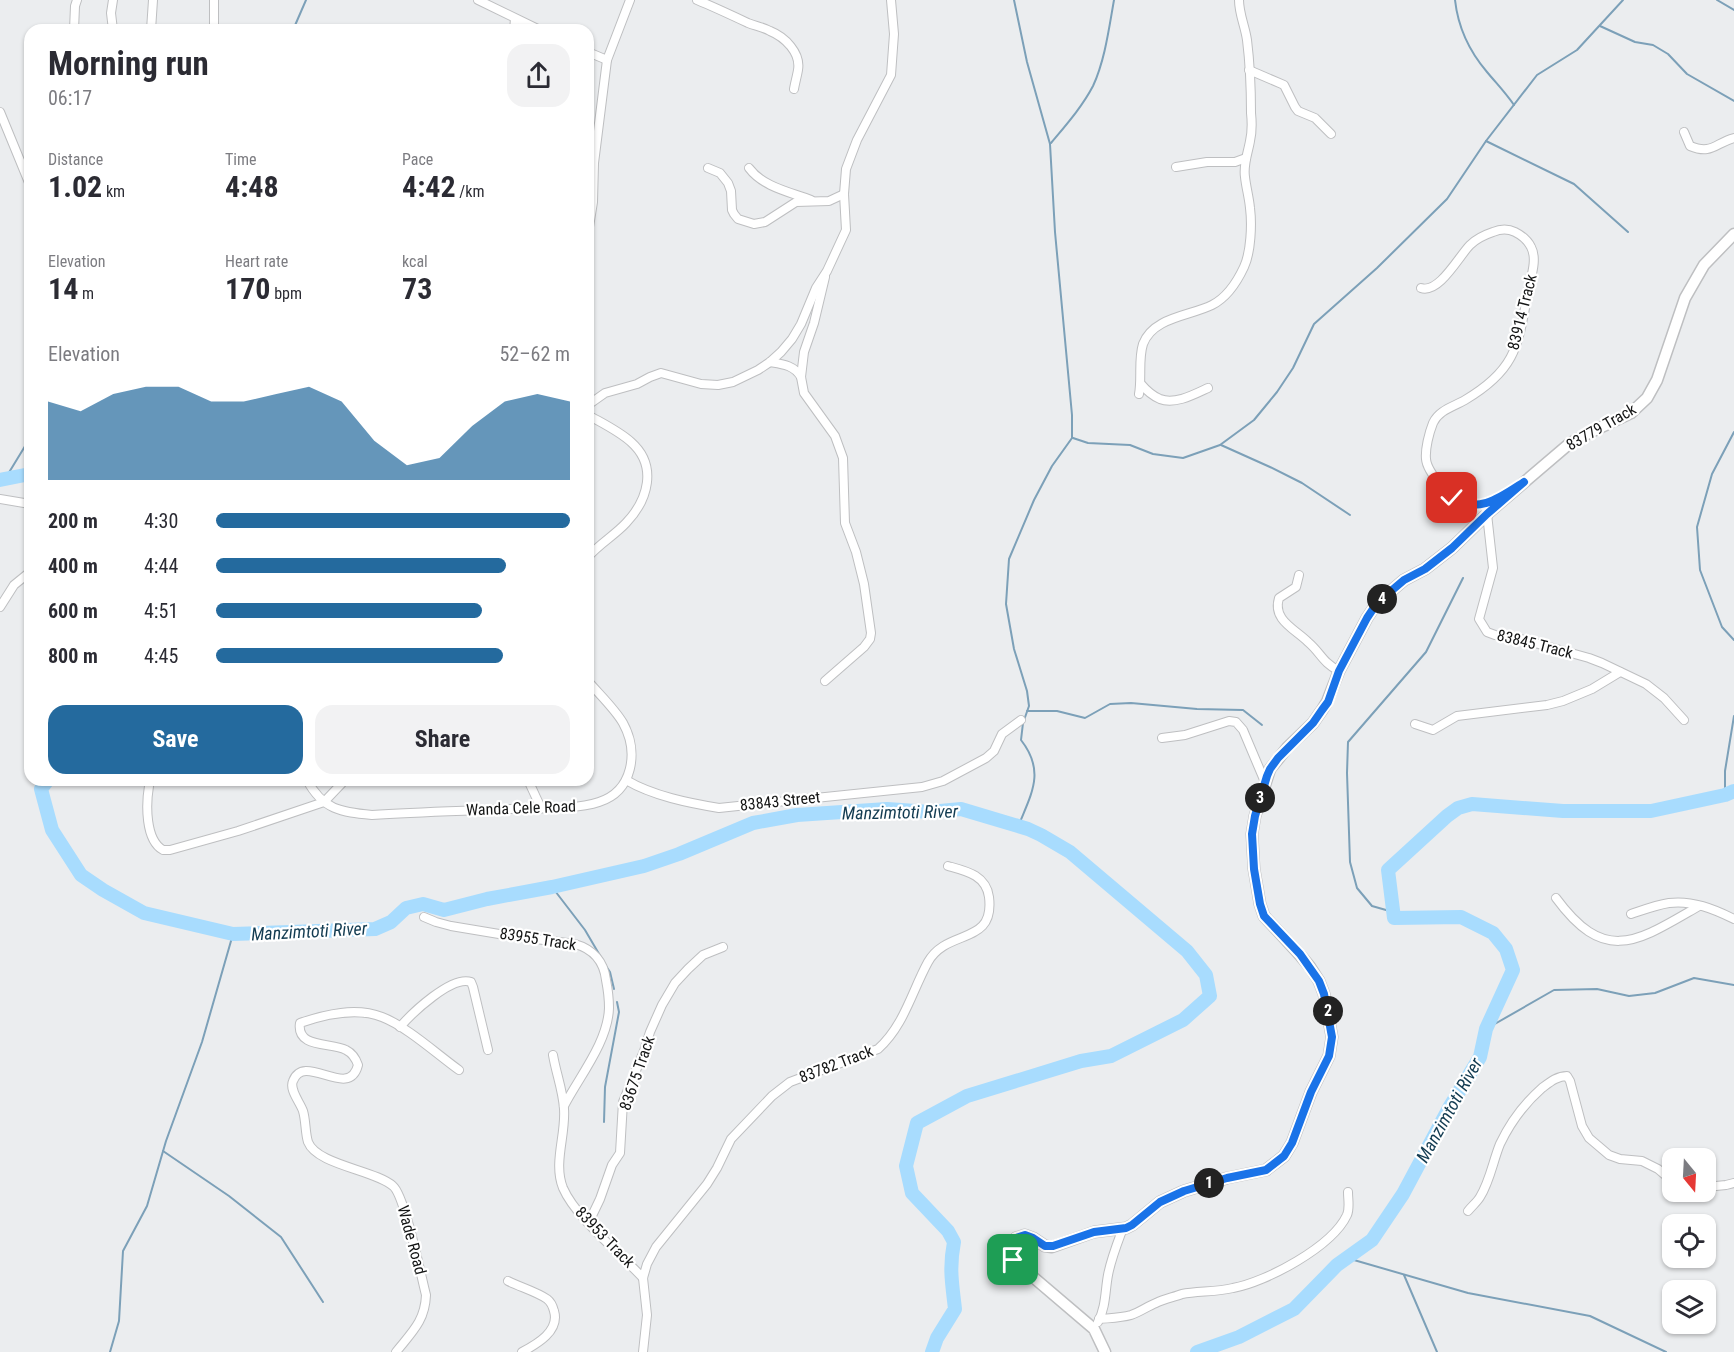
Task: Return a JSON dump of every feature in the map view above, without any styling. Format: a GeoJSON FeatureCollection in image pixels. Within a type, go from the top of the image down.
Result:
{"type":"FeatureCollection","features":[{"type":"Feature","properties":{"kind":"street"},"geometry":{"type":"LineString","coordinates":[[74,24],[77,0]]}},
{"type":"Feature","properties":{"kind":"street"},"geometry":{"type":"LineString","coordinates":[[112,24],[113,0]]}},
{"type":"Feature","properties":{"kind":"street"},"geometry":{"type":"LineString","coordinates":[[151,24],[153,0]]}},
{"type":"Feature","properties":{"kind":"street"},"geometry":{"type":"LineString","coordinates":[[214,0],[214,24]]}},
{"type":"Feature","properties":{"kind":"street"},"geometry":{"type":"LineString","coordinates":[[478,0],[526,24]]}},
{"type":"Feature","properties":{"kind":"street"},"geometry":{"type":"LineString","coordinates":[[594,163],[607,60],[630,0]]}},
{"type":"Feature","properties":{"kind":"street"},"geometry":{"type":"LineString","coordinates":[[697,0],[769,30],[787,41],[798,62],[799,69],[794,88]]}},
{"type":"Feature","properties":{"kind":"street"},"geometry":{"type":"LineString","coordinates":[[594,401],[605,393],[638,384],[656,374],[667,374],[693,383],[718,385],[733,382],[770,362],[792,339],[846,230],[844,194],[846,169],[857,140],[891,75],[894,34],[891,0]]}},
{"type":"Feature","properties":{"kind":"street"},"geometry":{"type":"LineString","coordinates":[[1139,394],[1142,351],[1150,333],[1172,318],[1190,314],[1218,301],[1232,288],[1248,254],[1251,211],[1244,175],[1252,129],[1247,39],[1240,15],[1239,0]]}},
{"type":"Feature","properties":{"kind":"street"},"geometry":{"type":"LineString","coordinates":[[515,19],[515,24]]}},
{"type":"Feature","properties":{"kind":"street"},"geometry":{"type":"LineString","coordinates":[[594,55],[607,60]]}},
{"type":"Feature","properties":{"kind":"street"},"geometry":{"type":"LineString","coordinates":[[1249,70],[1284,85],[1298,111],[1315,118],[1330,134]]}},
{"type":"Feature","properties":{"kind":"street"},"geometry":{"type":"LineString","coordinates":[[0,112],[24,170]]}},
{"type":"Feature","properties":{"kind":"street"},"geometry":{"type":"LineString","coordinates":[[1684,132],[1690,146],[1706,150],[1734,138]]}},
{"type":"Feature","properties":{"kind":"street"},"geometry":{"type":"LineString","coordinates":[[1176,167],[1207,162],[1228,163],[1246,158]]}},
{"type":"Feature","properties":{"kind":"street"},"geometry":{"type":"LineString","coordinates":[[708,168],[720,173],[724,178],[731,190],[732,210],[738,219],[744,222],[760,224],[796,202],[829,201],[844,194]]}},
{"type":"Feature","properties":{"kind":"street"},"geometry":{"type":"LineString","coordinates":[[749,168],[764,182],[816,201]]}},
{"type":"Feature","properties":{"kind":"street","name":"83914 Track"},"geometry":{"type":"LineString","coordinates":[[1421,288],[1429,289],[1437,284],[1470,245],[1490,232],[1512,230],[1532,248],[1531,279],[1524,316],[1513,354],[1496,378],[1475,394],[1442,411],[1435,418],[1431,427],[1426,458],[1429,469],[1452,498],[1467,506],[1490,502],[1524,482]]}},
{"type":"Feature","properties":{"kind":"street","name":"83779 Track"},"geometry":{"type":"LineString","coordinates":[[1105,1352],[1096,1324],[1013,1260],[1010,1249],[1016,1238],[1025,1235],[1045,1246],[1053,1246],[1094,1232],[1123,1228],[1132,1225],[1160,1202],[1184,1191],[1227,1178],[1266,1170],[1284,1156],[1292,1143],[1311,1092],[1329,1056],[1332,1042],[1331,1029],[1319,981],[1300,954],[1264,916],[1260,904],[1254,869],[1252,834],[1255,816],[1270,769],[1313,723],[1328,702],[1339,671],[1377,603],[1404,580],[1425,569],[1452,548],[1487,514],[1569,444],[1631,413],[1647,398],[1657,380],[1685,298],[1704,265],[1734,234]]}},
{"type":"Feature","properties":{"kind":"street"},"geometry":{"type":"LineString","coordinates":[[825,681],[864,647],[871,633],[864,584],[845,523],[843,458],[835,436],[804,393],[801,377],[804,352],[814,323],[826,271]]}},
{"type":"Feature","properties":{"kind":"street"},"geometry":{"type":"LineString","coordinates":[[770,362],[792,367],[801,377]]}},
{"type":"Feature","properties":{"kind":"street"},"geometry":{"type":"LineString","coordinates":[[1141,384],[1154,396],[1166,401],[1183,398],[1208,388]]}},
{"type":"Feature","properties":{"kind":"street"},"geometry":{"type":"LineString","coordinates":[[594,419],[631,442],[643,455],[648,472],[641,505],[626,524],[594,552]]}},
{"type":"Feature","properties":{"kind":"street"},"geometry":{"type":"LineString","coordinates":[[0,499],[24,503]]}},
{"type":"Feature","properties":{"kind":"street","name":"83845 Track"},"geometry":{"type":"LineString","coordinates":[[1487,514],[1493,568],[1479,619],[1487,632],[1589,658],[1652,688],[1684,720]]}},
{"type":"Feature","properties":{"kind":"street"},"geometry":{"type":"LineString","coordinates":[[1299,575],[1296,587],[1279,598],[1277,604],[1280,615],[1286,624],[1313,646],[1328,665],[1339,671]]}},
{"type":"Feature","properties":{"kind":"street"},"geometry":{"type":"LineString","coordinates":[[0,607],[14,585],[24,577]]}},
{"type":"Feature","properties":{"kind":"street"},"geometry":{"type":"LineString","coordinates":[[1414,724],[1432,729],[1457,716],[1563,701],[1592,689],[1620,672]]}},
{"type":"Feature","properties":{"kind":"street"},"geometry":{"type":"LineString","coordinates":[[594,688],[622,722],[629,738],[632,754],[630,772],[626,780]]}},
{"type":"Feature","properties":{"kind":"street","name":"83843 Street"},"geometry":{"type":"LineString","coordinates":[[626,780],[656,792],[703,806],[720,808],[860,792],[896,791],[943,781],[986,758],[994,751],[1002,734],[1021,720]]}},
{"type":"Feature","properties":{"kind":"street"},"geometry":{"type":"LineString","coordinates":[[1162,738],[1185,735],[1236,722],[1244,730],[1265,782]]}},
{"type":"Feature","properties":{"kind":"street","name":"Wanda Cele Road"},"geometry":{"type":"LineString","coordinates":[[324,802],[336,810],[372,815],[583,806],[598,803],[614,795],[626,780]]}},
{"type":"Feature","properties":{"kind":"street"},"geometry":{"type":"LineString","coordinates":[[148,786],[148,822],[154,843],[163,850],[170,850],[324,802],[339,786]]}},
{"type":"Feature","properties":{"kind":"street"},"geometry":{"type":"LineString","coordinates":[[310,786],[324,802]]}},
{"type":"Feature","properties":{"kind":"street"},"geometry":{"type":"LineString","coordinates":[[531,786],[541,808]]}},
{"type":"Feature","properties":{"kind":"street","name":"83782 Track"},"geometry":{"type":"LineString","coordinates":[[643,1352],[647,1315],[643,1278],[647,1264],[656,1247],[707,1184],[731,1139],[772,1096],[790,1082],[878,1049],[897,1027],[928,961],[936,951],[951,941],[974,933],[985,924],[990,906],[988,888],[979,877],[948,866]]}},
{"type":"Feature","properties":{"kind":"street"},"geometry":{"type":"LineString","coordinates":[[1556,898],[1569,915],[1589,933],[1610,941],[1638,938],[1699,906]]}},
{"type":"Feature","properties":{"kind":"street"},"geometry":{"type":"LineString","coordinates":[[1631,914],[1669,903],[1715,909],[1734,919]]}},
{"type":"Feature","properties":{"kind":"street","name":"83955 Track"},"geometry":{"type":"LineString","coordinates":[[424,917],[451,926],[575,944],[595,954],[605,972],[609,1010],[597,1048],[564,1106]]}},
{"type":"Feature","properties":{"kind":"street","name":"83675 Track"},"geometry":{"type":"LineString","coordinates":[[589,1222],[600,1200],[612,1165],[620,1153],[623,1102],[662,1005],[675,983],[688,969],[703,955],[723,947]]}},
{"type":"Feature","properties":{"kind":"street"},"geometry":{"type":"LineString","coordinates":[[400,1027],[428,1001],[448,988],[468,981],[473,987],[488,1050]]}},
{"type":"Feature","properties":{"kind":"street","name":"Wade Road"},"geometry":{"type":"LineString","coordinates":[[396,1352],[423,1317],[426,1308],[426,1295],[402,1200],[393,1185],[327,1159],[313,1149],[308,1142],[303,1113],[292,1085],[296,1075],[304,1071],[339,1079],[351,1078],[358,1065],[356,1059],[346,1050],[304,1038],[299,1028],[300,1023],[346,1012],[361,1012],[382,1017],[400,1027],[459,1070]]}},
{"type":"Feature","properties":{"kind":"street","name":"83953 Track"},"geometry":{"type":"LineString","coordinates":[[553,1055],[564,1106],[560,1177],[563,1187],[573,1204],[643,1278]]}},
{"type":"Feature","properties":{"kind":"street"},"geometry":{"type":"LineString","coordinates":[[1468,1211],[1481,1196],[1510,1126],[1528,1101],[1556,1078],[1563,1076],[1567,1076],[1570,1081],[1582,1126],[1589,1138],[1609,1155],[1620,1159],[1642,1161],[1662,1172]]}},
{"type":"Feature","properties":{"kind":"street"},"geometry":{"type":"LineString","coordinates":[[1716,1186],[1734,1183]]}},
{"type":"Feature","properties":{"kind":"street"},"geometry":{"type":"LineString","coordinates":[[1096,1324],[1132,1314],[1186,1293],[1205,1293],[1234,1288],[1280,1271],[1323,1243],[1337,1229],[1347,1215],[1348,1192]]}},
{"type":"Feature","properties":{"kind":"street"},"geometry":{"type":"LineString","coordinates":[[1096,1324],[1103,1310],[1112,1256],[1123,1228]]}},
{"type":"Feature","properties":{"kind":"street"},"geometry":{"type":"LineString","coordinates":[[508,1281],[548,1299],[554,1310],[555,1324],[550,1331],[540,1341],[522,1352]]}},
{"type":"Feature","properties":{"kind":"waterway"},"geometry":{"type":"LineString","coordinates":[[296,24],[306,0]]}},
{"type":"Feature","properties":{"kind":"waterway"},"geometry":{"type":"LineString","coordinates":[[1014,0],[1027,62],[1050,144],[1055,232],[1072,415],[1072,438],[1052,466],[1034,500],[1009,559],[1006,604],[1014,649],[1027,691],[1029,706],[1023,723],[1021,740],[1033,762],[1034,773],[1034,783],[1018,827]]}},
{"type":"Feature","properties":{"kind":"waterway"},"geometry":{"type":"LineString","coordinates":[[1051,143],[1079,109],[1093,86],[1104,55],[1114,0]]}},
{"type":"Feature","properties":{"kind":"waterway"},"geometry":{"type":"LineString","coordinates":[[1455,0],[1459,20],[1470,47],[1514,105]]}},
{"type":"Feature","properties":{"kind":"waterway"},"geometry":{"type":"LineString","coordinates":[[1073,438],[1088,443],[1130,445],[1153,454],[1183,458],[1220,445],[1254,420],[1293,368],[1314,324],[1377,268],[1447,199],[1486,141],[1537,75],[1577,50],[1623,0]]}},
{"type":"Feature","properties":{"kind":"waterway"},"geometry":{"type":"LineString","coordinates":[[1717,0],[1734,10]]}},
{"type":"Feature","properties":{"kind":"waterway"},"geometry":{"type":"LineString","coordinates":[[1600,26],[1635,42],[1653,45],[1668,54],[1687,74],[1734,101]]}},
{"type":"Feature","properties":{"kind":"waterway"},"geometry":{"type":"LineString","coordinates":[[1486,141],[1574,184],[1628,232]]}},
{"type":"Feature","properties":{"kind":"waterway"},"geometry":{"type":"LineString","coordinates":[[1734,432],[1712,474],[1697,527],[1700,570],[1722,627],[1734,640]]}},
{"type":"Feature","properties":{"kind":"waterway"},"geometry":{"type":"LineString","coordinates":[[1221,445],[1302,483],[1350,515]]}},
{"type":"Feature","properties":{"kind":"waterway"},"geometry":{"type":"LineString","coordinates":[[5,479],[24,448]]}},
{"type":"Feature","properties":{"kind":"waterway","name":"Manzimtoti River"},"geometry":{"type":"LineString","coordinates":[[0,480],[24,475]]}},
{"type":"Feature","properties":{"kind":"waterway"},"geometry":{"type":"LineString","coordinates":[[1393,912],[1372,906],[1357,888],[1350,862],[1348,742],[1426,652],[1463,578]]}},
{"type":"Feature","properties":{"kind":"waterway"},"geometry":{"type":"LineString","coordinates":[[1027,711],[1057,711],[1085,718],[1110,704],[1131,703],[1197,709],[1243,710],[1262,725]]}},
{"type":"Feature","properties":{"kind":"waterway"},"geometry":{"type":"LineString","coordinates":[[1725,795],[1725,771],[1734,716]]}},
{"type":"Feature","properties":{"kind":"waterway","name":"Manzimtoti River"},"geometry":{"type":"LineString","coordinates":[[43,786],[41,789],[52,830],[81,875],[144,913],[233,934],[375,929],[391,922],[406,908],[423,904],[444,910],[644,866],[753,823],[797,815],[887,809],[930,812],[961,809],[1028,829],[1070,852],[1187,951],[1206,975],[1210,996],[1183,1020],[1111,1056],[1081,1061],[967,1096],[917,1123],[906,1166],[912,1193],[948,1231],[954,1242],[951,1268],[955,1309],[937,1338],[932,1352]]}},
{"type":"Feature","properties":{"kind":"waterway","name":"Manzimtoti River"},"geometry":{"type":"LineString","coordinates":[[1197,1352],[1239,1337],[1294,1309],[1337,1265],[1372,1240],[1403,1194],[1449,1108],[1480,1057],[1486,1029],[1513,970],[1506,949],[1493,933],[1461,917],[1394,918],[1388,870],[1447,816],[1458,808],[1472,804],[1563,811],[1651,811],[1734,791]]}},
{"type":"Feature","properties":{"kind":"waterway"},"geometry":{"type":"LineString","coordinates":[[552,887],[585,930],[602,959]]}},
{"type":"Feature","properties":{"kind":"waterway"},"geometry":{"type":"LineString","coordinates":[[110,1352],[119,1321],[123,1251],[147,1206],[166,1141],[202,1042],[233,934]]}},
{"type":"Feature","properties":{"kind":"waterway"},"geometry":{"type":"LineString","coordinates":[[606,966],[610,972],[614,989]]}},
{"type":"Feature","properties":{"kind":"waterway"},"geometry":{"type":"LineString","coordinates":[[1486,1029],[1554,990],[1597,989],[1629,996],[1655,993],[1694,978],[1734,985]]}},
{"type":"Feature","properties":{"kind":"waterway"},"geometry":{"type":"LineString","coordinates":[[604,1122],[605,1087],[619,1012],[617,1002]]}},
{"type":"Feature","properties":{"kind":"waterway"},"geometry":{"type":"LineString","coordinates":[[163,1151],[229,1196],[281,1237],[323,1302]]}},
{"type":"Feature","properties":{"kind":"waterway"},"geometry":{"type":"LineString","coordinates":[[1347,1258],[1468,1293],[1590,1316],[1666,1352]]}},
{"type":"Feature","properties":{"kind":"waterway"},"geometry":{"type":"LineString","coordinates":[[1404,1275],[1437,1352]]}},
{"type":"Feature","properties":{"kind":"route"},"geometry":{"type":"LineString","coordinates":[[1013,1260],[1010,1249],[1016,1238],[1025,1235],[1045,1246],[1053,1246],[1094,1232],[1126,1228],[1160,1202],[1184,1191],[1227,1178],[1266,1170],[1284,1156],[1292,1143],[1311,1092],[1329,1056],[1332,1037],[1329,1014],[1319,981],[1300,954],[1264,916],[1254,869],[1252,834],[1255,816],[1270,769],[1287,748],[1313,723],[1328,702],[1339,671],[1377,603],[1404,580],[1425,569],[1452,548],[1524,482],[1498,498],[1475,506],[1467,506],[1452,498]]}}]}
